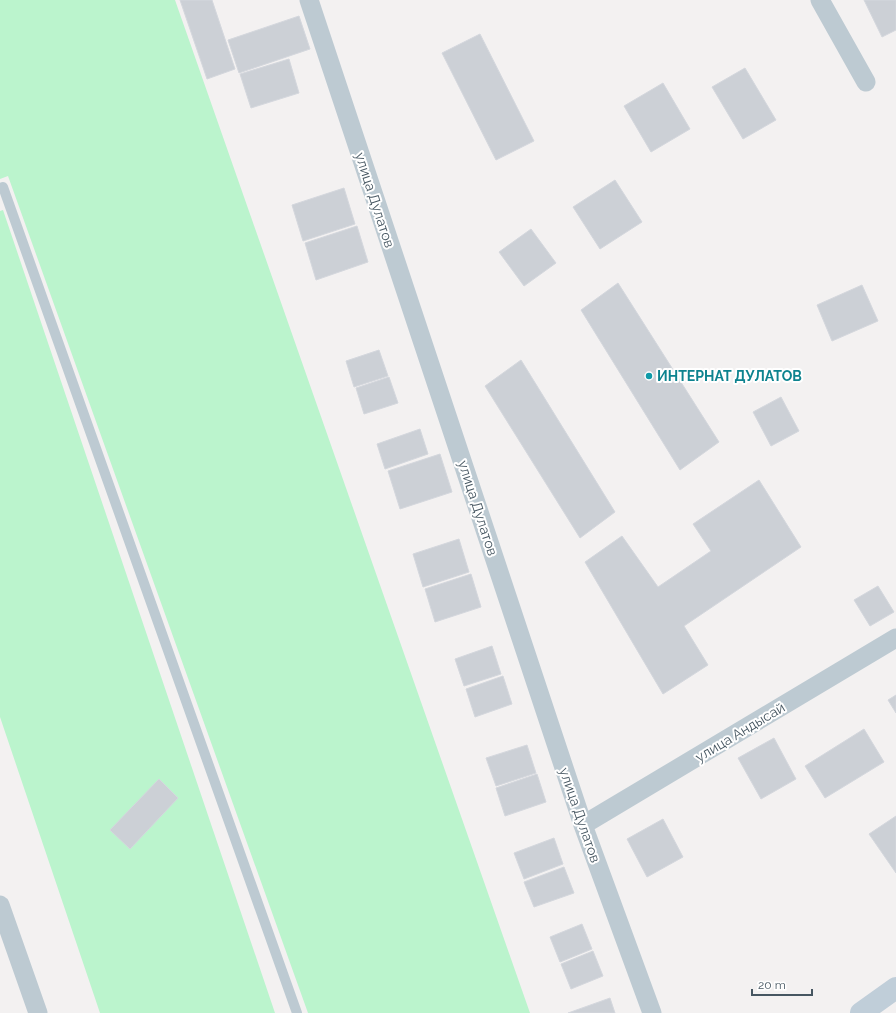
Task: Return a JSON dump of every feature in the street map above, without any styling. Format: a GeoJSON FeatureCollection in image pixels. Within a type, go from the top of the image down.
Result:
{"type":"FeatureCollection","features":[{"type":"Feature","properties":{"kind":"street","name":"улица Дулатов"},"geometry":{"type":"LineString","coordinates":[[309,0],[583,825],[652,1013]]}},
{"type":"Feature","properties":{"kind":"street"},"geometry":{"type":"LineString","coordinates":[[820,0],[866,82]]}},
{"type":"Feature","properties":{"kind":"street","name":"улица Андысай"},"geometry":{"type":"LineString","coordinates":[[583,825],[896,638]]}},
{"type":"Feature","properties":{"kind":"street"},"geometry":{"type":"LineString","coordinates":[[0,905],[38,1013]]}},
{"type":"Feature","properties":{"kind":"street"},"geometry":{"type":"LineString","coordinates":[[861,1013],[896,988]]}},
{"type":"Feature","properties":{"kind":"lane"},"geometry":{"type":"LineString","coordinates":[[0,188],[3,187],[297,1013]]}},
{"type":"Feature","properties":{"kind":"green space"},"geometry":{"type":"Polygon","coordinates":[[[0,0],[175,0],[530,1013],[308,1013],[8,176],[0,179],[0,0]]]}},
{"type":"Feature","properties":{"kind":"green space"},"geometry":{"type":"Polygon","coordinates":[[[3,210],[275,1013],[100,1013],[0,717],[0,211],[3,210]]]}},
{"type":"Feature","properties":{"kind":"building"},"geometry":{"type":"Polygon","coordinates":[[[180,0],[212,0],[235,69],[207,79],[180,0]]]}},
{"type":"Feature","properties":{"kind":"building"},"geometry":{"type":"Polygon","coordinates":[[[864,0],[896,0],[896,30],[882,37],[864,0]]]}},
{"type":"Feature","properties":{"kind":"building"},"geometry":{"type":"Polygon","coordinates":[[[299,16],[310,49],[239,73],[228,40],[299,16]]]}},
{"type":"Feature","properties":{"kind":"building"},"geometry":{"type":"Polygon","coordinates":[[[480,34],[534,141],[496,160],[442,53],[480,34]]]}},
{"type":"Feature","properties":{"kind":"building"},"geometry":{"type":"Polygon","coordinates":[[[289,59],[299,93],[251,108],[240,74],[289,59]]]}},
{"type":"Feature","properties":{"kind":"building"},"geometry":{"type":"Polygon","coordinates":[[[745,68],[776,120],[743,139],[712,87],[745,68]]]}},
{"type":"Feature","properties":{"kind":"building"},"geometry":{"type":"Polygon","coordinates":[[[663,83],[690,129],[651,152],[624,106],[663,83]]]}},
{"type":"Feature","properties":{"kind":"building"},"geometry":{"type":"Polygon","coordinates":[[[615,180],[642,222],[600,249],[573,207],[615,180]]]}},
{"type":"Feature","properties":{"kind":"building"},"geometry":{"type":"Polygon","coordinates":[[[344,188],[355,224],[303,241],[292,205],[344,188]]]}},
{"type":"Feature","properties":{"kind":"building"},"geometry":{"type":"Polygon","coordinates":[[[357,226],[368,262],[316,280],[305,243],[357,226]]]}},
{"type":"Feature","properties":{"kind":"building"},"geometry":{"type":"Polygon","coordinates":[[[531,229],[556,263],[524,286],[499,252],[531,229]]]}},
{"type":"Feature","properties":{"kind":"building","name":"ИНТЕРНАТ ДУЛАТОВ"},"geometry":{"type":"Polygon","coordinates":[[[618,283],[719,442],[680,470],[581,310],[618,283]]]}},
{"type":"Feature","properties":{"kind":"building"},"geometry":{"type":"Polygon","coordinates":[[[862,285],[878,321],[832,341],[817,305],[862,285]]]}},
{"type":"Feature","properties":{"kind":"building"},"geometry":{"type":"Polygon","coordinates":[[[379,350],[388,376],[354,387],[346,361],[379,350]]]}},
{"type":"Feature","properties":{"kind":"building"},"geometry":{"type":"Polygon","coordinates":[[[521,360],[615,512],[580,538],[485,386],[521,360]]]}},
{"type":"Feature","properties":{"kind":"building"},"geometry":{"type":"Polygon","coordinates":[[[389,377],[398,403],[364,414],[356,388],[389,377]]]}},
{"type":"Feature","properties":{"kind":"building"},"geometry":{"type":"Polygon","coordinates":[[[781,397],[799,431],[771,446],[753,412],[781,397]]]}},
{"type":"Feature","properties":{"kind":"building"},"geometry":{"type":"Polygon","coordinates":[[[420,429],[428,454],[385,469],[377,444],[420,429]]]}},
{"type":"Feature","properties":{"kind":"building"},"geometry":{"type":"Polygon","coordinates":[[[440,454],[452,492],[400,509],[388,471],[440,454]]]}},
{"type":"Feature","properties":{"kind":"building"},"geometry":{"type":"Polygon","coordinates":[[[759,480],[801,547],[684,626],[708,665],[663,694],[585,562],[622,536],[658,587],[711,551],[693,524],[759,480]]]}},
{"type":"Feature","properties":{"kind":"building"},"geometry":{"type":"Polygon","coordinates":[[[459,539],[469,572],[423,587],[413,554],[459,539]]]}},
{"type":"Feature","properties":{"kind":"building"},"geometry":{"type":"Polygon","coordinates":[[[471,574],[481,607],[435,622],[425,589],[471,574]]]}},
{"type":"Feature","properties":{"kind":"building"},"geometry":{"type":"Polygon","coordinates":[[[878,586],[894,612],[870,626],[854,600],[878,586]]]}},
{"type":"Feature","properties":{"kind":"building"},"geometry":{"type":"Polygon","coordinates":[[[492,646],[501,674],[464,686],[455,659],[492,646]]]}},
{"type":"Feature","properties":{"kind":"building"},"geometry":{"type":"Polygon","coordinates":[[[503,676],[512,704],[475,717],[466,689],[503,676]]]}},
{"type":"Feature","properties":{"kind":"building"},"geometry":{"type":"Polygon","coordinates":[[[896,695],[896,713],[888,700],[896,695]]]}},
{"type":"Feature","properties":{"kind":"building"},"geometry":{"type":"Polygon","coordinates":[[[864,729],[884,762],[825,798],[805,766],[864,729]]]}},
{"type":"Feature","properties":{"kind":"building"},"geometry":{"type":"Polygon","coordinates":[[[774,738],[796,779],[761,799],[738,758],[774,738]]]}},
{"type":"Feature","properties":{"kind":"building"},"geometry":{"type":"Polygon","coordinates":[[[527,745],[536,773],[496,786],[486,758],[527,745]]]}},
{"type":"Feature","properties":{"kind":"building"},"geometry":{"type":"Polygon","coordinates":[[[537,774],[546,802],[505,816],[496,788],[537,774]]]}},
{"type":"Feature","properties":{"kind":"building"},"geometry":{"type":"Polygon","coordinates":[[[159,779],[178,798],[130,849],[110,830],[159,779]]]}},
{"type":"Feature","properties":{"kind":"building"},"geometry":{"type":"Polygon","coordinates":[[[896,816],[896,873],[869,834],[896,816]]]}},
{"type":"Feature","properties":{"kind":"building"},"geometry":{"type":"Polygon","coordinates":[[[663,819],[683,857],[647,877],[627,839],[663,819]]]}},
{"type":"Feature","properties":{"kind":"building"},"geometry":{"type":"Polygon","coordinates":[[[554,838],[563,864],[524,879],[514,853],[554,838]]]}},
{"type":"Feature","properties":{"kind":"building"},"geometry":{"type":"Polygon","coordinates":[[[564,867],[574,893],[534,907],[524,882],[564,867]]]}},
{"type":"Feature","properties":{"kind":"building"},"geometry":{"type":"Polygon","coordinates":[[[582,924],[592,949],[560,962],[550,937],[582,924]]]}},
{"type":"Feature","properties":{"kind":"building"},"geometry":{"type":"Polygon","coordinates":[[[593,951],[603,976],[571,989],[561,964],[593,951]]]}},
{"type":"Feature","properties":{"kind":"building"},"geometry":{"type":"Polygon","coordinates":[[[610,998],[615,1013],[568,1013],[610,998]]]}},
{"type":"Feature","properties":{"kind":"place","name":"ИНТЕРНАТ ДУЛАТОВ"},"geometry":{"type":"Point","coordinates":[649,376]}}]}
